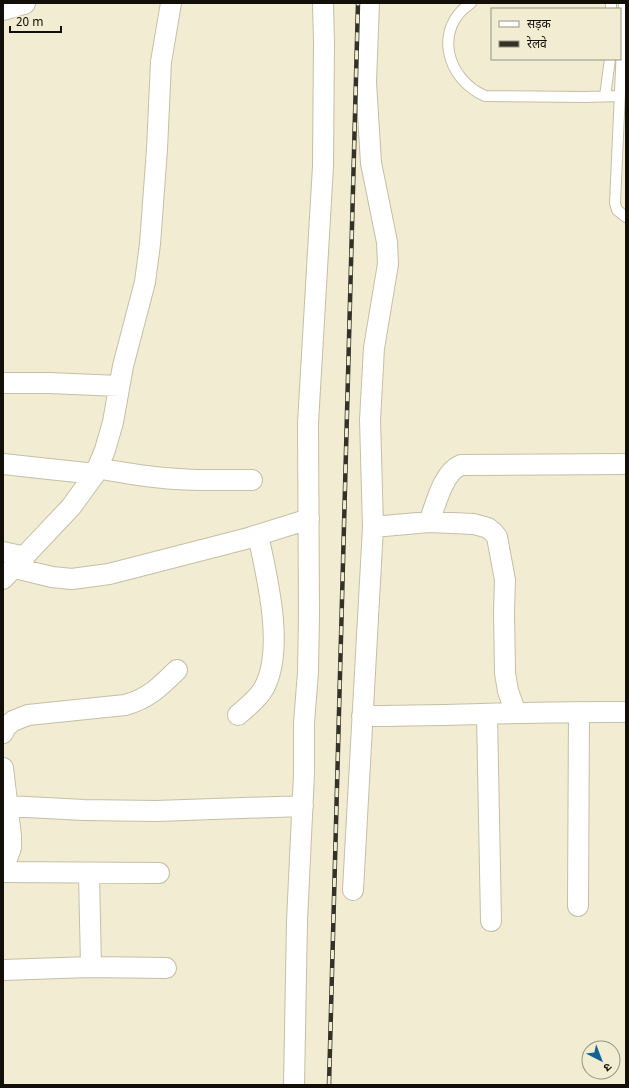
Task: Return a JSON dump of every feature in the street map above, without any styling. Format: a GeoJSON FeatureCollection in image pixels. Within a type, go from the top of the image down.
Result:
{"type":"FeatureCollection","features":[{"type":"Feature","properties":{"kind":"street"},"geometry":{"type":"LineString","coordinates":[[3,9],[24,3]]}},
{"type":"Feature","properties":{"kind":"street"},"geometry":{"type":"LineString","coordinates":[[14,568],[71,507],[96,471],[105,450],[113,422],[123,366],[145,282],[150,244],[154,189],[161,62],[171,3]]}},
{"type":"Feature","properties":{"kind":"street"},"geometry":{"type":"LineString","coordinates":[[294,1085],[297,921],[303,806],[304,723],[308,672],[308,423],[323,166],[323,3]]}},
{"type":"Feature","properties":{"kind":"street"},"geometry":{"type":"LineString","coordinates":[[353,890],[373,527],[370,420],[374,348],[388,264],[387,242],[371,163],[366,82],[369,3]]}},
{"type":"Feature","properties":{"kind":"street"},"geometry":{"type":"LineString","coordinates":[[3,384],[49,383],[119,386]]}},
{"type":"Feature","properties":{"kind":"street"},"geometry":{"type":"LineString","coordinates":[[3,464],[182,479],[252,480]]}},
{"type":"Feature","properties":{"kind":"street"},"geometry":{"type":"LineString","coordinates":[[429,522],[449,474],[454,468],[461,465],[626,464]]}},
{"type":"Feature","properties":{"kind":"street"},"geometry":{"type":"LineString","coordinates":[[3,552],[14,568],[52,577],[72,579],[83,578],[117,572],[199,551],[309,519]]}},
{"type":"Feature","properties":{"kind":"street"},"geometry":{"type":"LineString","coordinates":[[373,527],[429,522],[474,524],[488,528],[493,532],[497,538],[505,580],[505,673],[508,691],[516,713]]}},
{"type":"Feature","properties":{"kind":"street"},"geometry":{"type":"LineString","coordinates":[[238,715],[255,700],[263,690],[270,675],[273,657],[269,592],[258,535]]}},
{"type":"Feature","properties":{"kind":"street"},"geometry":{"type":"LineString","coordinates":[[3,733],[6,727],[13,721],[28,715],[125,705],[137,702],[157,689],[177,670]]}},
{"type":"Feature","properties":{"kind":"street"},"geometry":{"type":"LineString","coordinates":[[578,906],[579,712]]}},
{"type":"Feature","properties":{"kind":"street"},"geometry":{"type":"LineString","coordinates":[[362,716],[626,712]]}},
{"type":"Feature","properties":{"kind":"street"},"geometry":{"type":"LineString","coordinates":[[487,714],[491,921]]}},
{"type":"Feature","properties":{"kind":"street"},"geometry":{"type":"LineString","coordinates":[[3,768],[12,836],[11,848],[3,868]]}},
{"type":"Feature","properties":{"kind":"street"},"geometry":{"type":"LineString","coordinates":[[8,806],[156,812],[303,806]]}},
{"type":"Feature","properties":{"kind":"street"},"geometry":{"type":"LineString","coordinates":[[3,872],[159,873]]}},
{"type":"Feature","properties":{"kind":"street"},"geometry":{"type":"LineString","coordinates":[[89,873],[91,967]]}},
{"type":"Feature","properties":{"kind":"street"},"geometry":{"type":"LineString","coordinates":[[3,970],[91,967],[166,968]]}},
{"type":"Feature","properties":{"kind":"lane"},"geometry":{"type":"LineString","coordinates":[[471,3],[459,14],[451,28],[448,38],[448,54],[454,68],[463,81],[474,91],[485,96],[620,96]]}},
{"type":"Feature","properties":{"kind":"lane"},"geometry":{"type":"LineString","coordinates":[[624,3],[615,203],[617,210],[626,217]]}},
{"type":"Feature","properties":{"kind":"lane"},"geometry":{"type":"LineString","coordinates":[[605,96],[610,60]]}},
{"type":"Feature","properties":{"kind":"railway"},"geometry":{"type":"LineString","coordinates":[[329,1085],[358,3]]}}]}
